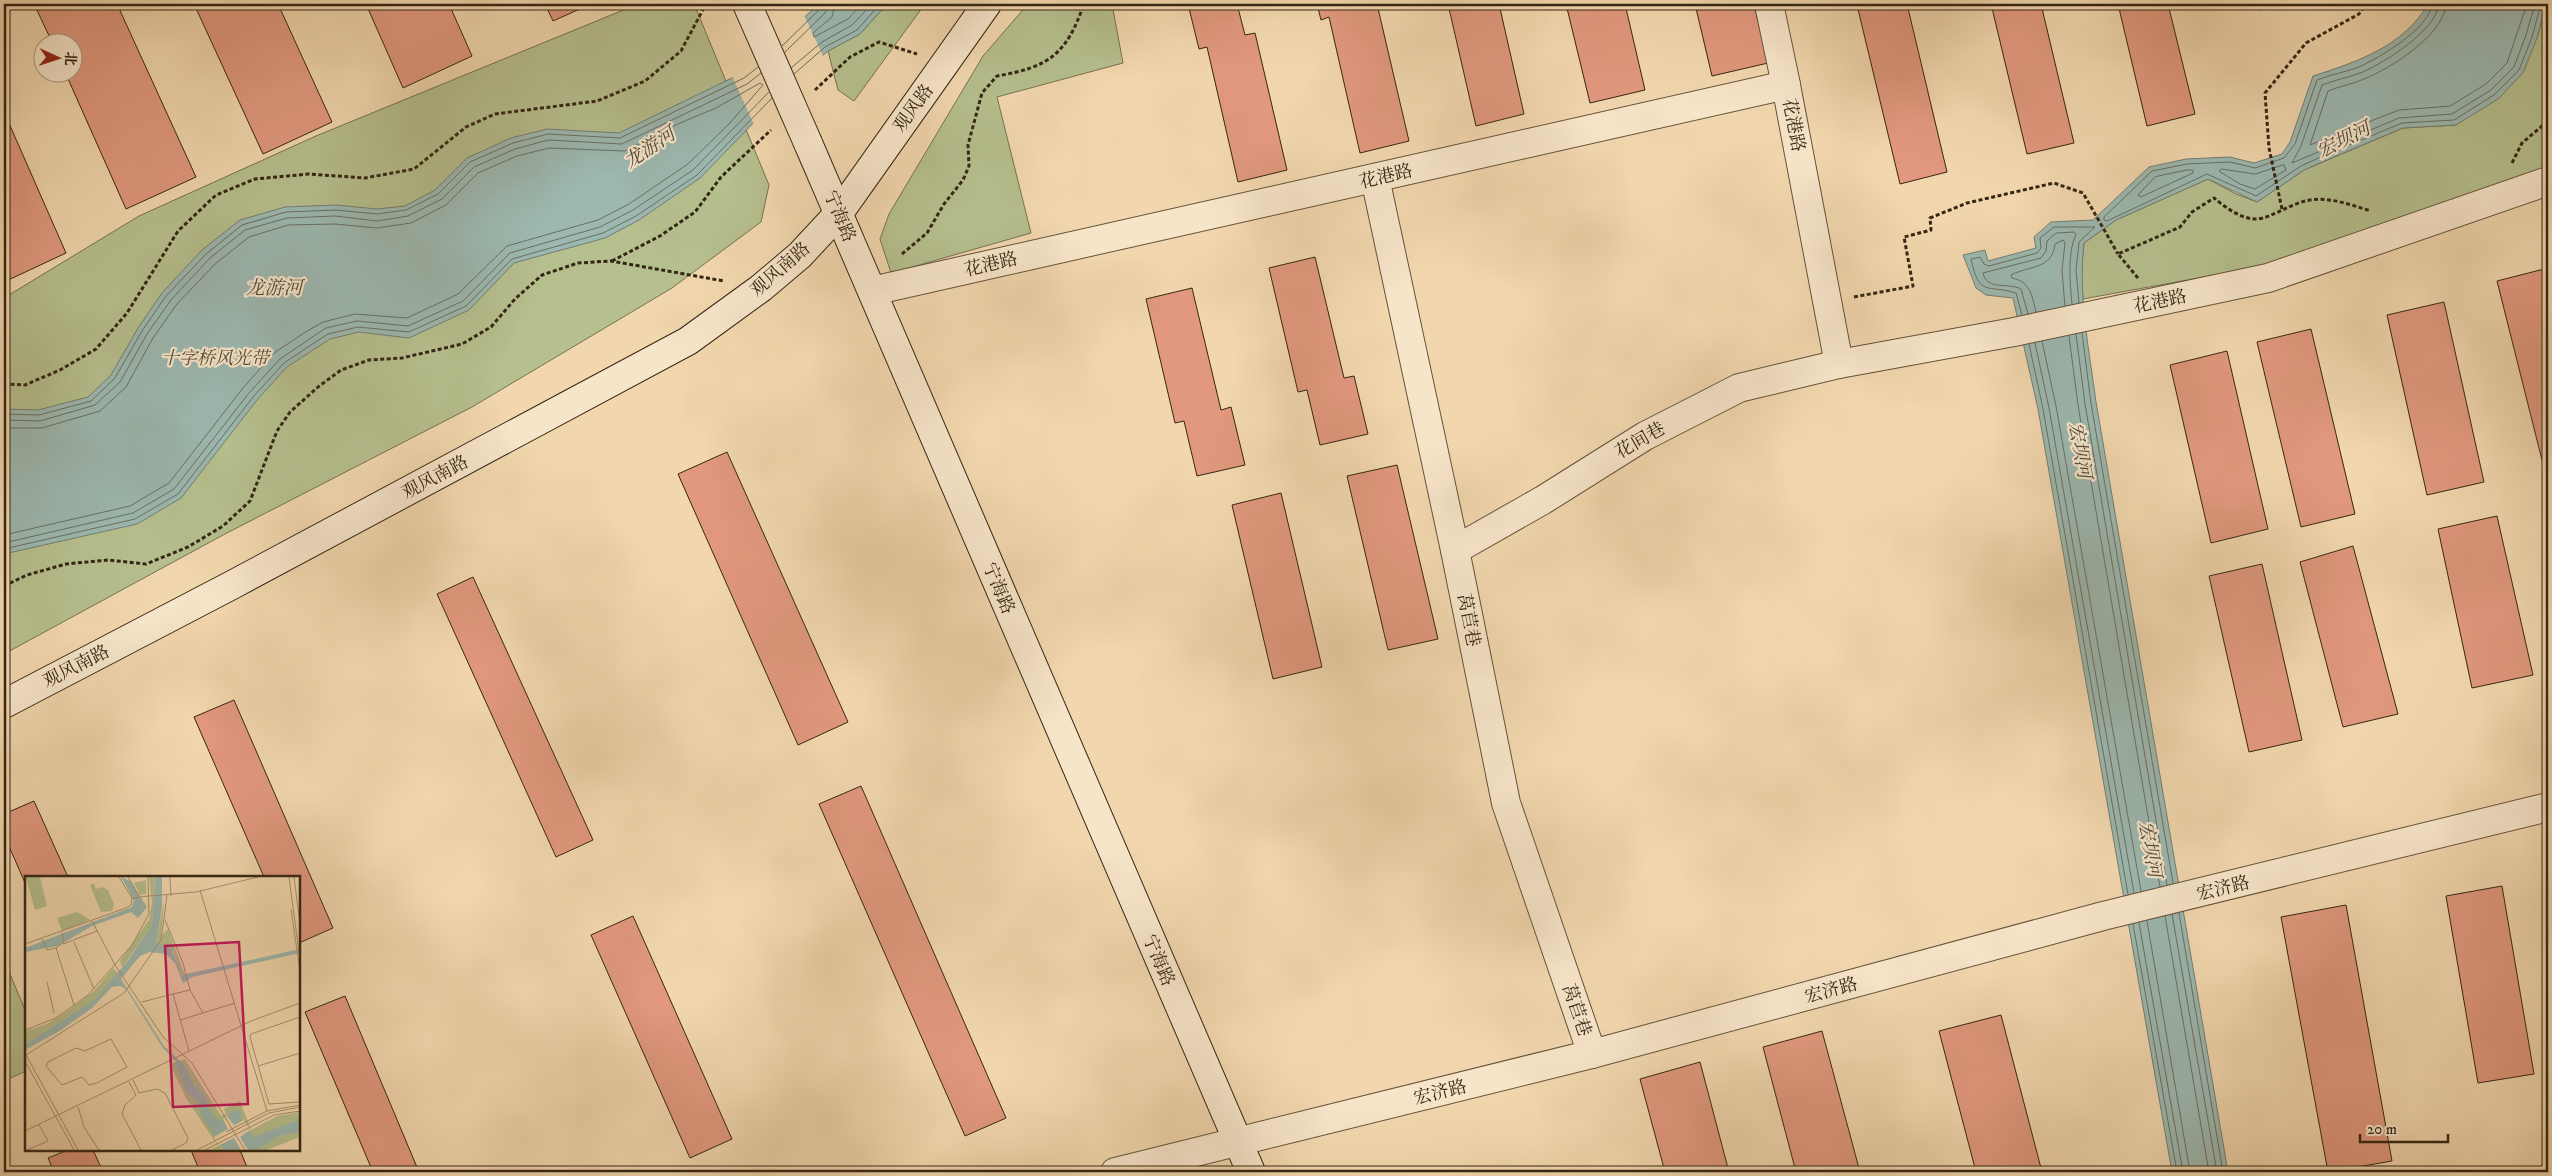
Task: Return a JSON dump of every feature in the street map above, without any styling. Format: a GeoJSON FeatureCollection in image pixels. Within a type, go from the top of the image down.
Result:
{"type":"FeatureCollection","features":[{"type":"Feature","properties":{"kind":"street","name":"宁海路"},"geometry":{"type":"LineString","coordinates":[[747,4],[839,213],[1251,1172]]}},
{"type":"Feature","properties":{"kind":"street","name":"观风路"},"geometry":{"type":"LineString","coordinates":[[839,213],[987,4]]}},
{"type":"Feature","properties":{"kind":"street"},"geometry":{"type":"LineString","coordinates":[[1769,4],[1786,85]]}},
{"type":"Feature","properties":{"kind":"street","name":"花港路"},"geometry":{"type":"LineString","coordinates":[[868,284],[1374,178],[1786,85],[1840,364],[2014,332],[2268,278],[2548,180]]}},
{"type":"Feature","properties":{"kind":"street","name":"莴苣巷"},"geometry":{"type":"LineString","coordinates":[[1374,178],[1455,550],[1506,803],[1592,1054]]}},
{"type":"Feature","properties":{"kind":"street","name":"观风南路"},"geometry":{"type":"LineString","coordinates":[[4,704],[688,341],[761,288],[800,255],[839,213]]}},
{"type":"Feature","properties":{"kind":"street","name":"花间巷"},"geometry":{"type":"LineString","coordinates":[[1455,550],[1543,500],[1645,436],[1739,388],[1840,364]]}},
{"type":"Feature","properties":{"kind":"street","name":"宏济路"},"geometry":{"type":"LineString","coordinates":[[1115,1172],[1592,1054],[2103,916],[2214,891],[2548,807]]}},
{"type":"Feature","properties":{"kind":"path"},"geometry":{"type":"LineString","coordinates":[[4,384],[25,385],[60,370],[96,350],[127,313],[178,231],[216,195],[255,179],[309,174],[365,178],[414,169],[466,127],[495,114],[597,101],[644,81],[681,51],[706,4]]}},
{"type":"Feature","properties":{"kind":"path"},"geometry":{"type":"LineString","coordinates":[[868,284],[927,233],[944,204],[963,180],[969,166],[968,145],[982,93],[997,76],[1027,71],[1054,58],[1076,27],[1084,4]]}},
{"type":"Feature","properties":{"kind":"path"},"geometry":{"type":"LineString","coordinates":[[2282,209],[2269,148],[2265,93],[2306,43],[2360,14],[2366,4]]}},
{"type":"Feature","properties":{"kind":"path"},"geometry":{"type":"LineString","coordinates":[[2518,191],[2510,168],[2522,143],[2548,121]]}},
{"type":"Feature","properties":{"kind":"path"},"geometry":{"type":"LineString","coordinates":[[1829,301],[1913,286],[1904,237],[1931,230],[1930,218],[1967,203],[2054,183],[2083,193],[2118,254],[2138,278],[2148,279]]}},
{"type":"Feature","properties":{"kind":"path"},"geometry":{"type":"LineString","coordinates":[[2118,254],[2180,227],[2192,212],[2214,198],[2235,214],[2261,219],[2282,209],[2310,200],[2337,200],[2373,212]]}},
{"type":"Feature","properties":{"kind":"path"},"geometry":{"type":"LineString","coordinates":[[4,586],[27,575],[66,564],[108,560],[146,564],[188,547],[223,526],[250,501],[277,431],[290,412],[318,387],[341,370],[369,360],[402,358],[462,344],[491,327],[515,299],[542,275],[578,263],[611,261],[761,288]]}},
{"type":"Feature","properties":{"kind":"green space","name":"十字桥风光带"},"geometry":{"type":"Polygon","coordinates":[[[638,4],[694,4],[769,185],[761,222],[672,288],[472,407],[223,535],[4,654],[4,298],[139,216],[316,136],[638,4]]]}},
{"type":"Feature","properties":{"kind":"green space"},"geometry":{"type":"Polygon","coordinates":[[[887,4],[925,4],[854,101],[838,90],[828,51],[860,34],[887,4]]]}},
{"type":"Feature","properties":{"kind":"green space"},"geometry":{"type":"Polygon","coordinates":[[[1028,4],[1112,4],[1123,63],[997,97],[1031,233],[891,273],[880,239],[889,214],[983,56],[1028,4]]]}},
{"type":"Feature","properties":{"kind":"green space"},"geometry":{"type":"Polygon","coordinates":[[[2546,4],[2548,4],[2548,172],[2473,201],[2253,268],[2083,299],[2081,270],[2084,243],[2116,220],[2208,179],[2236,194],[2257,202],[2304,170],[2403,128],[2456,125],[2537,38],[2546,4]]]}},
{"type":"Feature","properties":{"kind":"green space"},"geometry":{"type":"Polygon","coordinates":[[[4,960],[25,1010],[25,1071],[4,1081],[4,960]]]}},
{"type":"Feature","properties":{"kind":"water","name":"龙游河"},"geometry":{"type":"Polygon","coordinates":[[[819,4],[887,4],[860,34],[828,51],[799,76],[700,178],[639,220],[605,238],[514,263],[469,310],[409,338],[359,332],[330,339],[287,367],[257,400],[181,498],[137,524],[4,554],[4,409],[38,410],[88,397],[111,375],[138,328],[162,293],[202,250],[240,220],[285,207],[336,205],[377,209],[405,206],[435,190],[467,158],[511,138],[547,129],[619,133],[742,73],[819,4]]]}},
{"type":"Feature","properties":{"kind":"water","name":"宏坝河"},"geometry":{"type":"Polygon","coordinates":[[[2428,4],[2546,4],[2537,38],[2523,73],[2498,99],[2456,125],[2403,128],[2327,160],[2304,170],[2257,202],[2208,179],[2116,220],[2084,243],[2083,303],[2096,402],[2228,1172],[2172,1172],[2038,409],[2013,298],[1986,295],[1976,288],[1963,255],[1985,250],[1988,261],[2036,248],[2034,237],[2051,222],[2093,220],[2149,167],[2186,159],[2230,157],[2254,163],[2282,154],[2290,142],[2313,76],[2346,65],[2393,42],[2418,19],[2428,4]]]}},
{"type":"Feature","properties":{"kind":"pier"},"geometry":{"type":"Polygon","coordinates":[[[803,13],[824,58],[801,78],[755,127],[732,76],[769,49],[803,13]]]}},
{"type":"Feature","properties":{"kind":"building"},"geometry":{"type":"Polygon","coordinates":[[[34,4],[117,4],[196,177],[126,209],[69,82],[82,82],[82,32],[47,32],[34,4]]]}},
{"type":"Feature","properties":{"kind":"building"},"geometry":{"type":"Polygon","coordinates":[[[194,4],[278,4],[332,122],[263,154],[194,4]]]}},
{"type":"Feature","properties":{"kind":"building"},"geometry":{"type":"Polygon","coordinates":[[[366,4],[449,4],[472,56],[403,88],[366,4]]]}},
{"type":"Feature","properties":{"kind":"building"},"geometry":{"type":"Polygon","coordinates":[[[545,4],[591,4],[553,21],[545,4]]]}},
{"type":"Feature","properties":{"kind":"building"},"geometry":{"type":"Polygon","coordinates":[[[1188,4],[1237,4],[1245,35],[1255,33],[1287,170],[1238,182],[1207,47],[1199,49],[1188,4]]]}},
{"type":"Feature","properties":{"kind":"building"},"geometry":{"type":"Polygon","coordinates":[[[1317,4],[1366,4],[1367,6],[1377,4],[1409,141],[1360,153],[1329,17],[1321,20],[1317,4]]]}},
{"type":"Feature","properties":{"kind":"building"},"geometry":{"type":"Polygon","coordinates":[[[1448,4],[1499,4],[1524,114],[1476,126],[1448,4]]]}},
{"type":"Feature","properties":{"kind":"building"},"geometry":{"type":"Polygon","coordinates":[[[1566,4],[1625,4],[1645,90],[1590,103],[1566,4]]]}},
{"type":"Feature","properties":{"kind":"building"},"geometry":{"type":"Polygon","coordinates":[[[1695,4],[1754,4],[1768,63],[1712,76],[1695,4]]]}},
{"type":"Feature","properties":{"kind":"building"},"geometry":{"type":"Polygon","coordinates":[[[1839,4],[1907,4],[1947,172],[1900,184],[1857,5],[1841,9],[1839,4]]]}},
{"type":"Feature","properties":{"kind":"building"},"geometry":{"type":"Polygon","coordinates":[[[1991,4],[2041,4],[2074,143],[2027,154],[1991,4]]]}},
{"type":"Feature","properties":{"kind":"building"},"geometry":{"type":"Polygon","coordinates":[[[2118,4],[2168,4],[2195,114],[2147,126],[2118,4]]]}},
{"type":"Feature","properties":{"kind":"building"},"geometry":{"type":"Polygon","coordinates":[[[2258,4],[2286,4],[2259,10],[2258,4]]]}},
{"type":"Feature","properties":{"kind":"building"},"geometry":{"type":"Polygon","coordinates":[[[4,112],[66,253],[4,282],[4,112]]]}},
{"type":"Feature","properties":{"kind":"building"},"geometry":{"type":"Polygon","coordinates":[[[1315,257],[1344,378],[1354,376],[1368,434],[1320,445],[1307,390],[1298,392],[1269,268],[1315,257]]]}},
{"type":"Feature","properties":{"kind":"building"},"geometry":{"type":"Polygon","coordinates":[[[2548,268],[2548,458],[2542,460],[2497,281],[2548,268]]]}},
{"type":"Feature","properties":{"kind":"building"},"geometry":{"type":"Polygon","coordinates":[[[1192,288],[1221,410],[1231,407],[1245,465],[1197,476],[1184,421],[1175,423],[1146,299],[1192,288]]]}},
{"type":"Feature","properties":{"kind":"building"},"geometry":{"type":"Polygon","coordinates":[[[2444,302],[2484,482],[2427,495],[2387,315],[2444,302]]]}},
{"type":"Feature","properties":{"kind":"building"},"geometry":{"type":"Polygon","coordinates":[[[2311,329],[2355,514],[2301,527],[2257,342],[2311,329]]]}},
{"type":"Feature","properties":{"kind":"building"},"geometry":{"type":"Polygon","coordinates":[[[2227,351],[2268,529],[2211,543],[2170,365],[2227,351]]]}},
{"type":"Feature","properties":{"kind":"building"},"geometry":{"type":"Polygon","coordinates":[[[727,452],[848,722],[798,745],[678,474],[727,452]]]}},
{"type":"Feature","properties":{"kind":"building"},"geometry":{"type":"Polygon","coordinates":[[[1397,465],[1438,639],[1388,650],[1347,476],[1397,465]]]}},
{"type":"Feature","properties":{"kind":"building"},"geometry":{"type":"Polygon","coordinates":[[[1281,493],[1322,667],[1273,679],[1232,505],[1281,493]]]}},
{"type":"Feature","properties":{"kind":"building"},"geometry":{"type":"Polygon","coordinates":[[[2497,516],[2533,675],[2472,688],[2438,529],[2497,516]]]}},
{"type":"Feature","properties":{"kind":"building"},"geometry":{"type":"Polygon","coordinates":[[[2353,546],[2398,714],[2343,727],[2300,562],[2353,546]]]}},
{"type":"Feature","properties":{"kind":"building"},"geometry":{"type":"Polygon","coordinates":[[[2262,564],[2302,740],[2249,752],[2209,576],[2262,564]]]}},
{"type":"Feature","properties":{"kind":"building"},"geometry":{"type":"Polygon","coordinates":[[[473,577],[593,840],[556,857],[437,594],[473,577]]]}},
{"type":"Feature","properties":{"kind":"building"},"geometry":{"type":"Polygon","coordinates":[[[234,700],[333,928],[300,943],[300,876],[264,876],[194,717],[234,700]]]}},
{"type":"Feature","properties":{"kind":"building"},"geometry":{"type":"Polygon","coordinates":[[[861,786],[1006,1118],[965,1136],[819,804],[861,786]]]}},
{"type":"Feature","properties":{"kind":"building"},"geometry":{"type":"Polygon","coordinates":[[[34,801],[68,876],[25,876],[25,883],[4,835],[4,814],[34,801]]]}},
{"type":"Feature","properties":{"kind":"building"},"geometry":{"type":"Polygon","coordinates":[[[2502,886],[2534,1074],[2478,1083],[2446,896],[2502,886]]]}},
{"type":"Feature","properties":{"kind":"building"},"geometry":{"type":"Polygon","coordinates":[[[2346,905],[2392,1161],[2328,1172],[2281,917],[2346,905]]]}},
{"type":"Feature","properties":{"kind":"building"},"geometry":{"type":"Polygon","coordinates":[[[633,916],[732,1139],[690,1158],[591,935],[633,916]]]}},
{"type":"Feature","properties":{"kind":"building"},"geometry":{"type":"Polygon","coordinates":[[[345,996],[419,1172],[373,1172],[305,1012],[345,996]]]}},
{"type":"Feature","properties":{"kind":"building"},"geometry":{"type":"Polygon","coordinates":[[[2001,1015],[2042,1172],[1976,1172],[1939,1031],[2001,1015]]]}},
{"type":"Feature","properties":{"kind":"building"},"geometry":{"type":"Polygon","coordinates":[[[1822,1031],[1860,1172],[1796,1172],[1763,1047],[1822,1031]]]}},
{"type":"Feature","properties":{"kind":"building"},"geometry":{"type":"Polygon","coordinates":[[[1700,1062],[1729,1172],[1665,1172],[1640,1079],[1700,1062]]]}},
{"type":"Feature","properties":{"kind":"building"},"geometry":{"type":"Polygon","coordinates":[[[66,1151],[93,1151],[103,1172],[54,1172],[48,1158],[66,1151]]]}},
{"type":"Feature","properties":{"kind":"building"},"geometry":{"type":"Polygon","coordinates":[[[191,1151],[240,1151],[249,1172],[200,1172],[191,1151]]]}},
{"type":"Feature","properties":{"kind":"building"},"geometry":{"type":"Polygon","coordinates":[[[2548,1169],[2548,1172],[2531,1172],[2548,1169]]]}}]}
